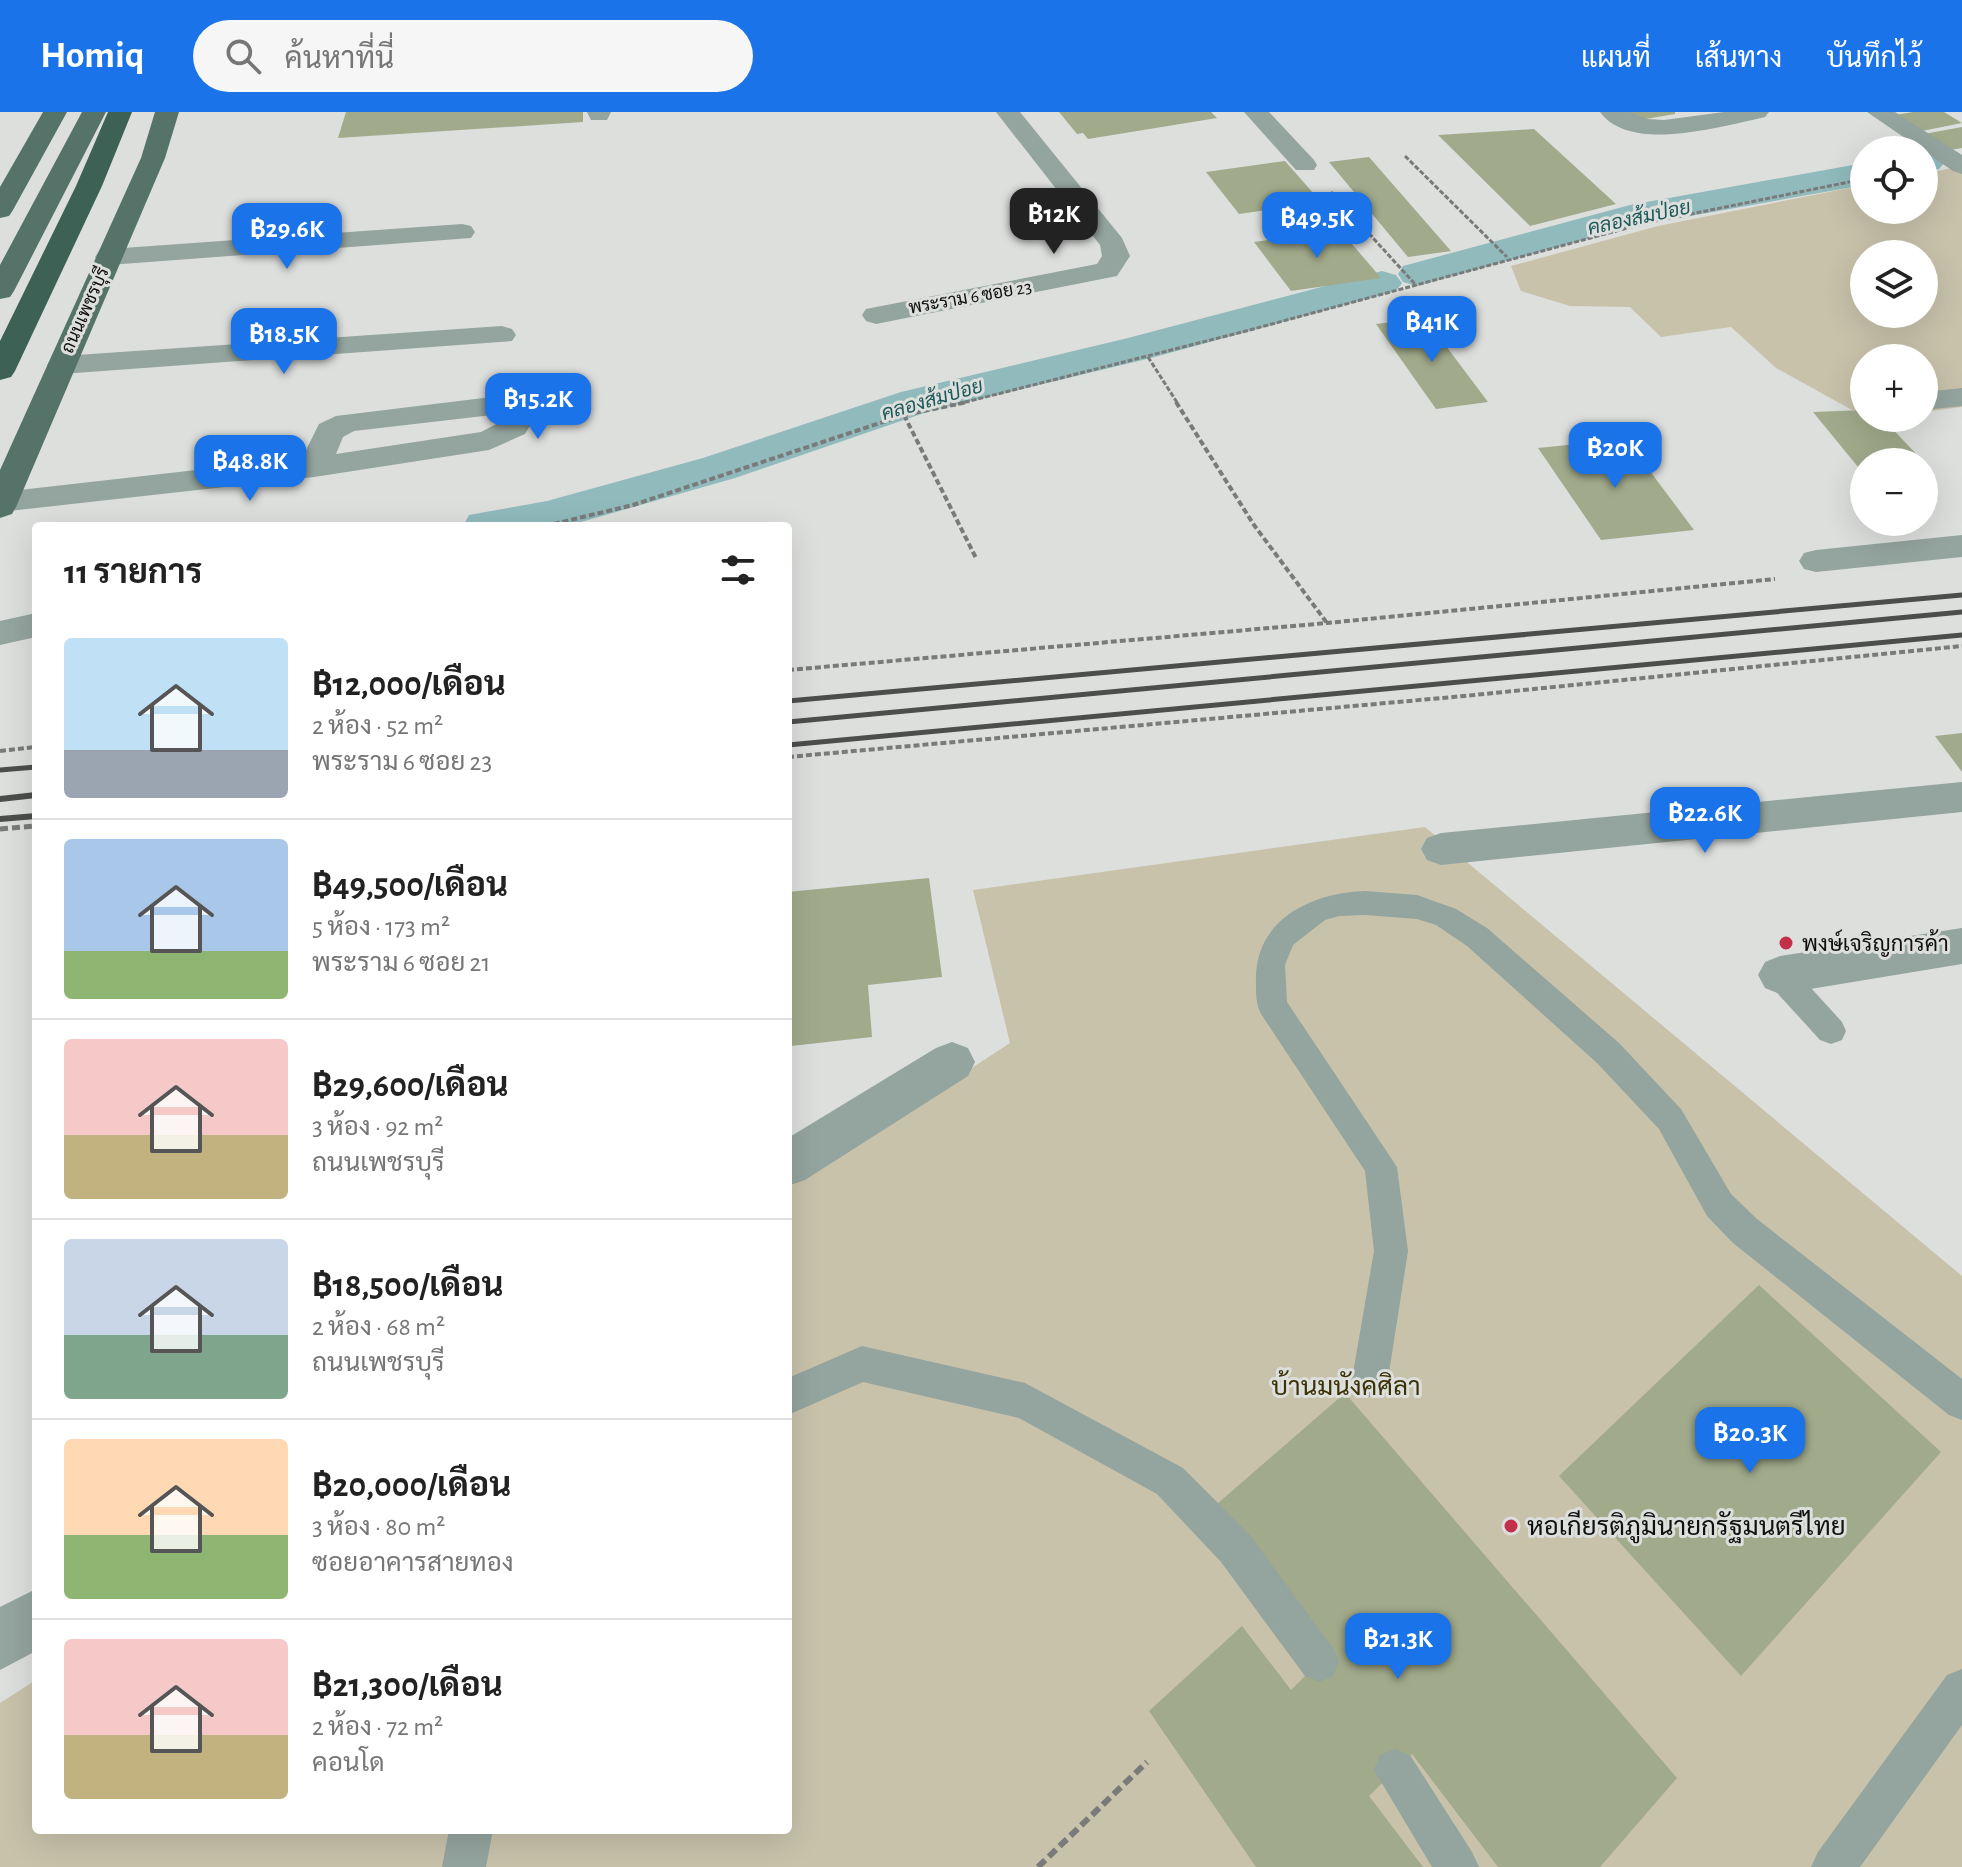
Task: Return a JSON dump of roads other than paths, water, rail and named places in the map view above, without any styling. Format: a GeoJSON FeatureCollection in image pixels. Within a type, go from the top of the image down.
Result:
{"type":"FeatureCollection","features":[{"type":"Feature","properties":{"kind":"highway"},"geometry":{"type":"LineString","coordinates":[[0,371],[89,186],[120,112]]}},
{"type":"Feature","properties":{"kind":"main road"},"geometry":{"type":"LineString","coordinates":[[14,136],[28,112]]}},
{"type":"Feature","properties":{"kind":"main road"},"geometry":{"type":"LineString","coordinates":[[0,210],[55,112]]}},
{"type":"Feature","properties":{"kind":"main road"},"geometry":{"type":"LineString","coordinates":[[0,291],[94,112]]}},
{"type":"Feature","properties":{"kind":"main road","name":"ถนนเพชรบุรี"},"geometry":{"type":"LineString","coordinates":[[1,505],[153,158],[167,112]]}},
{"type":"Feature","properties":{"kind":"street","name":"พระราม 6 ซอย 23"},"geometry":{"type":"LineString","coordinates":[[876,315],[1107,270],[1116,256],[1113,244],[1008,112]]}},
{"type":"Feature","properties":{"kind":"street"},"geometry":{"type":"LineString","coordinates":[[1256,112],[1305,165]]}},
{"type":"Feature","properties":{"kind":"street"},"geometry":{"type":"LineString","coordinates":[[1612,112],[1633,125],[1659,128],[1757,112]]}},
{"type":"Feature","properties":{"kind":"street"},"geometry":{"type":"LineString","coordinates":[[1879,112],[1962,166]]}},
{"type":"Feature","properties":{"kind":"street"},"geometry":{"type":"LineString","coordinates":[[109,257],[462,232]]}},
{"type":"Feature","properties":{"kind":"street"},"geometry":{"type":"LineString","coordinates":[[62,365],[502,335]]}},
{"type":"Feature","properties":{"kind":"street"},"geometry":{"type":"LineString","coordinates":[[1938,400],[1962,397]]}},
{"type":"Feature","properties":{"kind":"street"},"geometry":{"type":"LineString","coordinates":[[1,505],[314,467],[489,440],[514,427],[517,413],[508,404],[347,423],[330,431],[314,467]]}},
{"type":"Feature","properties":{"kind":"street"},"geometry":{"type":"LineString","coordinates":[[1816,561],[1962,546]]}},
{"type":"Feature","properties":{"kind":"street"},"geometry":{"type":"LineString","coordinates":[[0,633],[32,626]]}},
{"type":"Feature","properties":{"kind":"street"},"geometry":{"type":"LineString","coordinates":[[1441,849],[1962,797]]}},
{"type":"Feature","properties":{"kind":"street"},"geometry":{"type":"LineString","coordinates":[[1780,975],[1953,957]]}},
{"type":"Feature","properties":{"kind":"street"},"geometry":{"type":"LineString","coordinates":[[792,1162],[952,1062]]}},
{"type":"Feature","properties":{"kind":"street"},"geometry":{"type":"LineString","coordinates":[[0,1640],[32,1620]]}},
{"type":"Feature","properties":{"kind":"lane"},"geometry":{"type":"LineString","coordinates":[[1370,1379],[1391,1251],[1381,1167],[1272,1005],[1270,965],[1282,937],[1315,912],[1339,904],[1365,903],[1417,907],[1446,917],[1477,937],[1608,1053],[1670,1119],[1719,1205],[1745,1231],[1962,1402]]}},
{"type":"Feature","properties":{"kind":"lane"},"geometry":{"type":"LineString","coordinates":[[1780,975],[1831,1031]]}},
{"type":"Feature","properties":{"kind":"lane"},"geometry":{"type":"LineString","coordinates":[[792,1395],[862,1364],[1025,1401],[1170,1481],[1235,1548],[1319,1662]]}},
{"type":"Feature","properties":{"kind":"lane"},"geometry":{"type":"LineString","coordinates":[[1833,1867],[1962,1690]]}},
{"type":"Feature","properties":{"kind":"lane"},"geometry":{"type":"LineString","coordinates":[[1395,1770],[1457,1867]]}},
{"type":"Feature","properties":{"kind":"lane"},"geometry":{"type":"LineString","coordinates":[[464,1867],[470,1834]]}},
{"type":"Feature","properties":{"kind":"waterway","name":"คลองส้มป่อย"},"geometry":{"type":"LineString","coordinates":[[1417,274],[1630,216],[1850,177]]}},
{"type":"Feature","properties":{"kind":"waterway","name":"คลองส้มป่อย"},"geometry":{"type":"LineString","coordinates":[[511,522],[548,516],[719,468],[916,401],[1136,349],[1382,283]]}},
{"type":"Feature","properties":{"kind":"railway"},"geometry":{"type":"LineString","coordinates":[[792,701],[1962,595]]}},
{"type":"Feature","properties":{"kind":"railway"},"geometry":{"type":"LineString","coordinates":[[792,722],[1962,612]]}},
{"type":"Feature","properties":{"kind":"railway"},"geometry":{"type":"LineString","coordinates":[[792,745],[1962,635]]}},
{"type":"Feature","properties":{"kind":"railway"},"geometry":{"type":"LineString","coordinates":[[0,770],[32,767]]}},
{"type":"Feature","properties":{"kind":"railway"},"geometry":{"type":"LineString","coordinates":[[0,799],[32,795]]}},
{"type":"Feature","properties":{"kind":"railway"},"geometry":{"type":"LineString","coordinates":[[0,819],[32,816]]}},
{"type":"Feature","properties":{"kind":"place","name":"พงษ์เจริญการค้า"},"geometry":{"type":"Point","coordinates":[1786,943]}},
{"type":"Feature","properties":{"kind":"place","name":"หอเกียรติภูมินายกรัฐมนตรีไทย"},"geometry":{"type":"Point","coordinates":[1511,1526]}},
{"type":"Feature","properties":{"kind":"park label","name":"บ้านมนังคศิลา"},"geometry":{"type":"Point","coordinates":[1346,1386]}}]}
